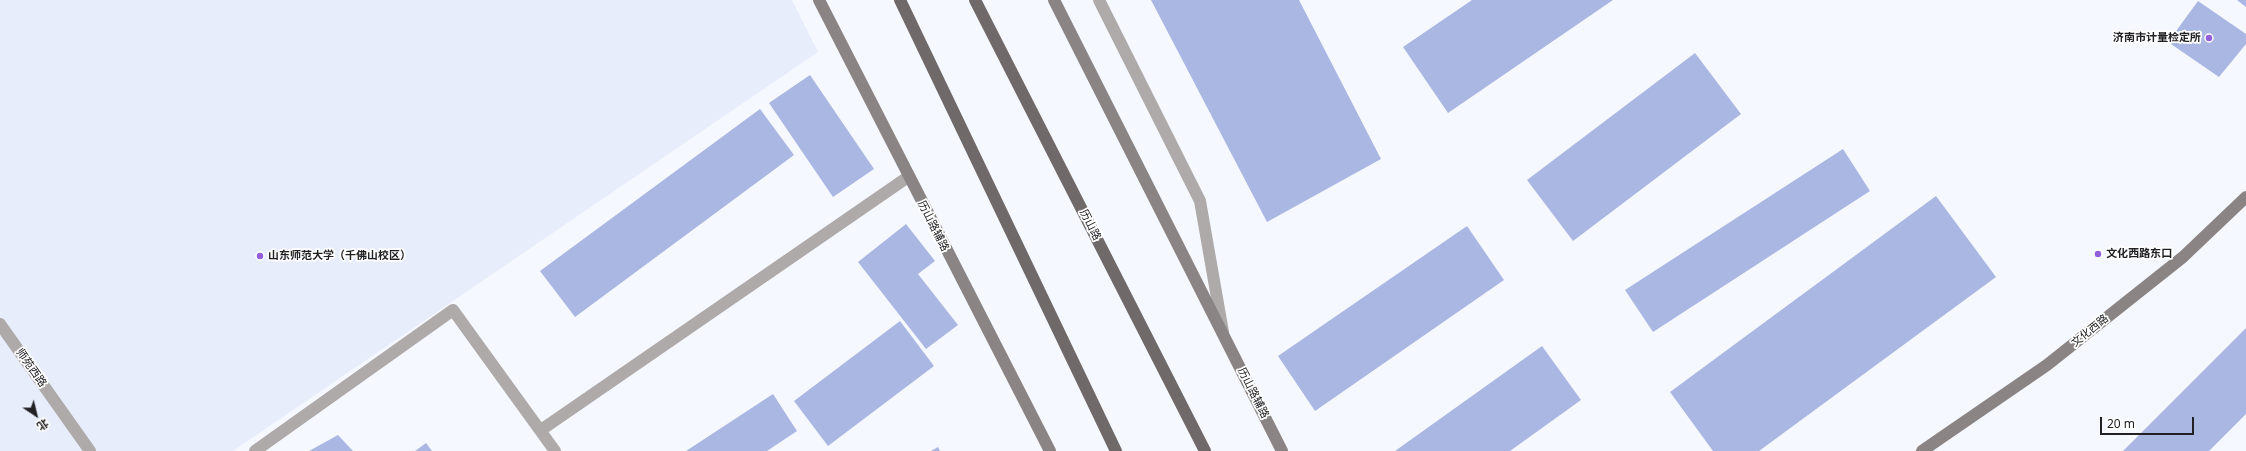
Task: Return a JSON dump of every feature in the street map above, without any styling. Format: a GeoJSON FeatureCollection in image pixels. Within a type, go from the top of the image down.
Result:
{"type":"FeatureCollection","features":[{"type":"Feature","properties":{"kind":"main road"},"geometry":{"type":"LineString","coordinates":[[900,0],[1116,451]]}},
{"type":"Feature","properties":{"kind":"main road","name":"历山路"},"geometry":{"type":"LineString","coordinates":[[975,0],[1205,451]]}},
{"type":"Feature","properties":{"kind":"street","name":"历山路辅路"},"geometry":{"type":"LineString","coordinates":[[819,0],[908,177],[1050,451]]}},
{"type":"Feature","properties":{"kind":"street","name":"历山路辅路"},"geometry":{"type":"LineString","coordinates":[[1054,0],[1282,451]]}},
{"type":"Feature","properties":{"kind":"street","name":"文化西路"},"geometry":{"type":"LineString","coordinates":[[1922,451],[2047,365],[2183,257],[2246,197]]}},
{"type":"Feature","properties":{"kind":"lane","name":"历山路辅路"},"geometry":{"type":"LineString","coordinates":[[1099,0],[1200,201],[1224,336]]}},
{"type":"Feature","properties":{"kind":"lane"},"geometry":{"type":"LineString","coordinates":[[541,430],[908,177]]}},
{"type":"Feature","properties":{"kind":"lane"},"geometry":{"type":"LineString","coordinates":[[255,451],[453,310],[555,451]]}},
{"type":"Feature","properties":{"kind":"lane","name":"师苑西路"},"geometry":{"type":"LineString","coordinates":[[0,324],[90,451]]}},
{"type":"Feature","properties":{"kind":"shaded area","name":"山东师范大学（千佛山校区）"},"geometry":{"type":"Polygon","coordinates":[[[0,0],[792,0],[818,52],[233,451],[0,451],[0,0]]]}},
{"type":"Feature","properties":{"kind":"building"},"geometry":{"type":"Polygon","coordinates":[[[1151,0],[1299,0],[1381,159],[1267,222],[1151,0]]]}},
{"type":"Feature","properties":{"kind":"building"},"geometry":{"type":"Polygon","coordinates":[[[1472,0],[1613,0],[1448,113],[1403,47],[1472,0]]]}},
{"type":"Feature","properties":{"kind":"building"},"geometry":{"type":"Polygon","coordinates":[[[2237,0],[2246,0],[2246,7],[2237,0]]]}},
{"type":"Feature","properties":{"kind":"building","name":"济南市计量检定所"},"geometry":{"type":"Polygon","coordinates":[[[2198,1],[2246,34],[2246,44],[2219,77],[2168,42],[2198,1]]]}},
{"type":"Feature","properties":{"kind":"building"},"geometry":{"type":"Polygon","coordinates":[[[1695,53],[1741,114],[1573,241],[1527,180],[1695,53]]]}},
{"type":"Feature","properties":{"kind":"building"},"geometry":{"type":"Polygon","coordinates":[[[810,75],[874,169],[833,197],[769,103],[810,75]]]}},
{"type":"Feature","properties":{"kind":"building"},"geometry":{"type":"Polygon","coordinates":[[[760,109],[794,155],[575,317],[540,271],[760,109]]]}},
{"type":"Feature","properties":{"kind":"building"},"geometry":{"type":"Polygon","coordinates":[[[1843,149],[1870,191],[1653,332],[1625,290],[1843,149]]]}},
{"type":"Feature","properties":{"kind":"building"},"geometry":{"type":"Polygon","coordinates":[[[1936,196],[1996,277],[1759,451],[1713,451],[1670,392],[1936,196]]]}},
{"type":"Feature","properties":{"kind":"building"},"geometry":{"type":"Polygon","coordinates":[[[906,224],[935,261],[918,274],[958,325],[926,349],[858,262],[906,224]]]}},
{"type":"Feature","properties":{"kind":"building"},"geometry":{"type":"Polygon","coordinates":[[[1467,226],[1504,280],[1315,411],[1278,356],[1467,226]]]}},
{"type":"Feature","properties":{"kind":"building"},"geometry":{"type":"Polygon","coordinates":[[[900,321],[934,366],[828,446],[794,401],[900,321]]]}},
{"type":"Feature","properties":{"kind":"building"},"geometry":{"type":"Polygon","coordinates":[[[2246,328],[2246,414],[2209,451],[2123,451],[2246,328]]]}},
{"type":"Feature","properties":{"kind":"building"},"geometry":{"type":"Polygon","coordinates":[[[1542,346],[1581,400],[1510,451],[1395,451],[1542,346]]]}},
{"type":"Feature","properties":{"kind":"building"},"geometry":{"type":"Polygon","coordinates":[[[773,394],[797,431],[767,451],[686,451],[773,394]]]}},
{"type":"Feature","properties":{"kind":"building"},"geometry":{"type":"Polygon","coordinates":[[[338,435],[353,451],[309,451],[338,435]]]}},
{"type":"Feature","properties":{"kind":"building"},"geometry":{"type":"Polygon","coordinates":[[[426,443],[432,451],[415,451],[426,443]]]}},
{"type":"Feature","properties":{"kind":"building"},"geometry":{"type":"Polygon","coordinates":[[[938,447],[940,451],[931,451],[938,447]]]}},
{"type":"Feature","properties":{"kind":"place","name":"济南市计量检定所"},"geometry":{"type":"Point","coordinates":[2209,38]}},
{"type":"Feature","properties":{"kind":"place","name":"文化西路东口"},"geometry":{"type":"Point","coordinates":[2098,254]}},
{"type":"Feature","properties":{"kind":"place","name":"山东师范大学（千佛山校区）"},"geometry":{"type":"Point","coordinates":[260,256]}}]}
